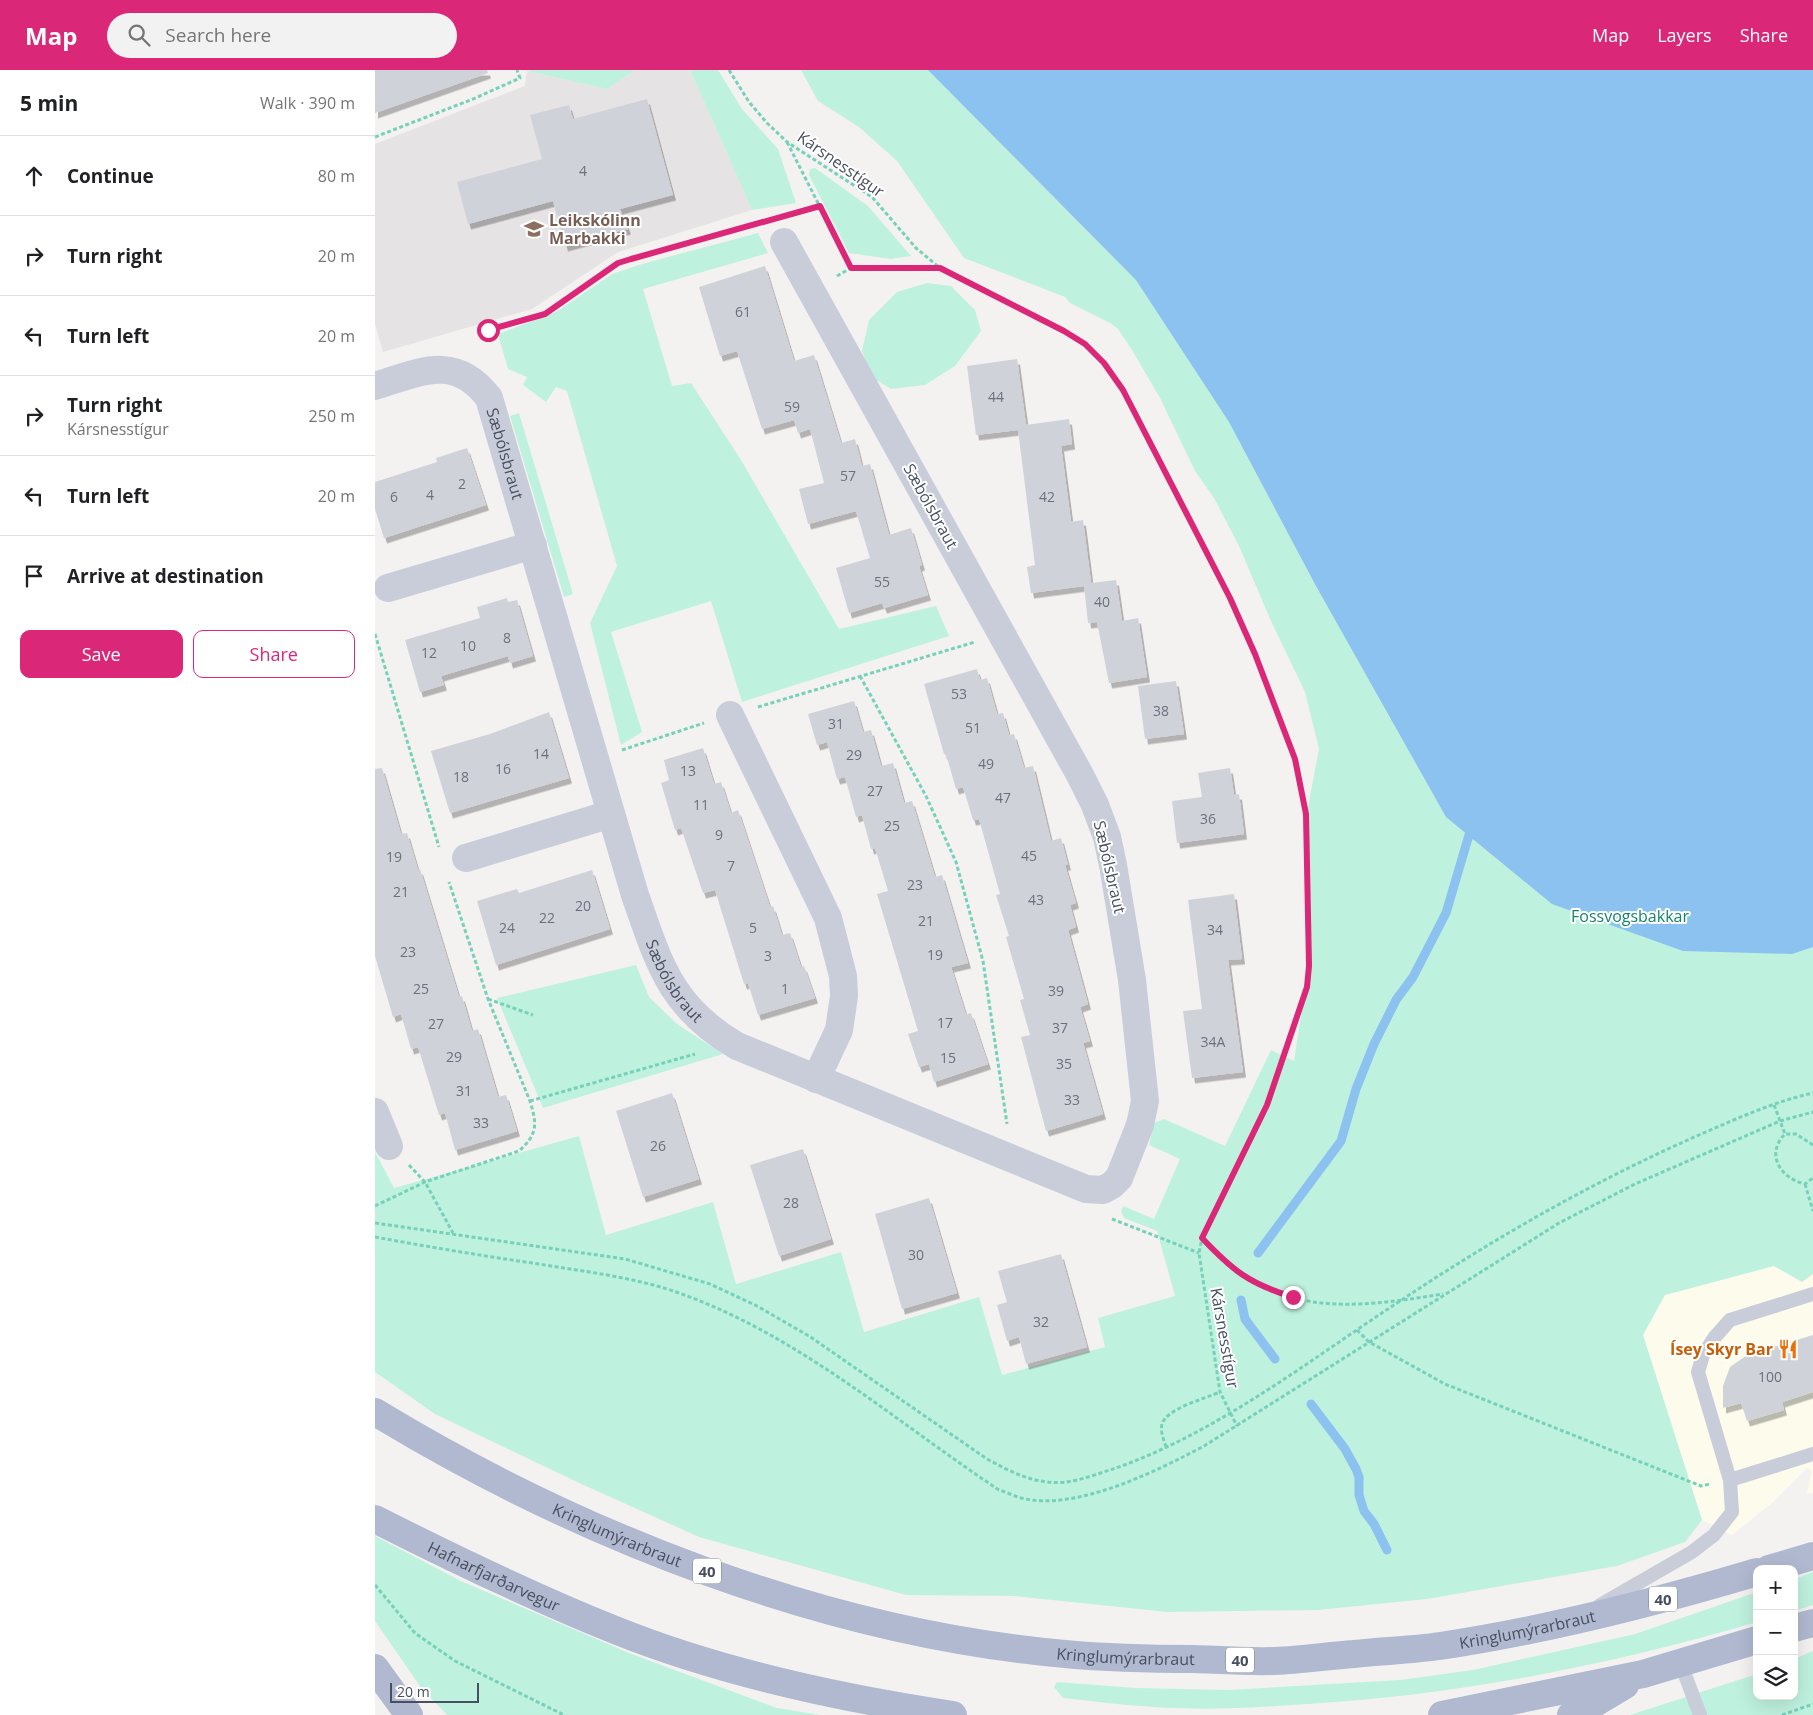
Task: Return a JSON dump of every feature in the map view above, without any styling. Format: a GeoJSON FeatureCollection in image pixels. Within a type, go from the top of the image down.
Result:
{"type":"FeatureCollection","features":[{"type":"Feature","properties":{"kind":"main road","name":"Kringlumýrarbraut"},"geometry":{"type":"LineString","coordinates":[[375,1412],[512,1489],[660,1554],[757,1589],[829,1610],[911,1629],[983,1644],[1065,1654],[1275,1661],[1438,1646],[1568,1622],[1684,1594],[1753,1573]]}},
{"type":"Feature","properties":{"kind":"main road","name":"Hafnarfjarðarvegur"},"geometry":{"type":"LineString","coordinates":[[375,1519],[504,1584],[617,1631],[690,1656],[762,1677],[858,1698],[953,1715]]}},
{"type":"Feature","properties":{"kind":"main road"},"geometry":{"type":"LineString","coordinates":[[1783,1565],[1813,1556]]}},
{"type":"Feature","properties":{"kind":"main road"},"geometry":{"type":"LineString","coordinates":[[1798,1627],[1813,1622]]}},
{"type":"Feature","properties":{"kind":"main road"},"geometry":{"type":"LineString","coordinates":[[1442,1715],[1643,1674],[1753,1641]]}},
{"type":"Feature","properties":{"kind":"main road"},"geometry":{"type":"LineString","coordinates":[[375,1668],[409,1715]]}},
{"type":"Feature","properties":{"kind":"main road"},"geometry":{"type":"LineString","coordinates":[[1571,1715],[1580,1712],[1643,1674]]}},
{"type":"Feature","properties":{"kind":"street","name":"Sæbólsbraut"},"geometry":{"type":"LineString","coordinates":[[375,386],[428,370],[440,369],[463,374],[481,388],[493,409],[611,814],[654,950],[662,970],[686,1007],[718,1035],[737,1046],[1086,1189],[1103,1190],[1112,1186],[1119,1178],[1139,1125],[1145,1101],[1132,980],[1107,837],[1084,783],[1002,634],[786,229]]}},
{"type":"Feature","properties":{"kind":"street"},"geometry":{"type":"LineString","coordinates":[[388,588],[533,545]]}},
{"type":"Feature","properties":{"kind":"street"},"geometry":{"type":"LineString","coordinates":[[730,715],[828,918],[843,976],[845,996],[839,1030],[816,1079]]}},
{"type":"Feature","properties":{"kind":"street"},"geometry":{"type":"LineString","coordinates":[[451,862],[611,814]]}},
{"type":"Feature","properties":{"kind":"street"},"geometry":{"type":"LineString","coordinates":[[375,1112],[389,1146]]}},
{"type":"Feature","properties":{"kind":"lane"},"geometry":{"type":"LineString","coordinates":[[1568,1622],[1659,1573],[1692,1552],[1714,1535],[1732,1512],[1730,1480],[1698,1372],[1703,1355],[1714,1338],[1730,1320],[1813,1294]]}},
{"type":"Feature","properties":{"kind":"lane"},"geometry":{"type":"LineString","coordinates":[[1730,1480],[1813,1454]]}},
{"type":"Feature","properties":{"kind":"lane"},"geometry":{"type":"LineString","coordinates":[[1681,1664],[1700,1715]]}},
{"type":"Feature","properties":{"kind":"path"},"geometry":{"type":"LineString","coordinates":[[375,137],[473,99],[520,78],[517,70]]}},
{"type":"Feature","properties":{"kind":"path","name":"Kársnesstígur"},"geometry":{"type":"LineString","coordinates":[[729,70],[749,102],[767,124],[787,142],[872,197],[916,248],[940,268],[1064,331],[1085,344],[1104,363],[1123,390],[1230,598],[1255,654],[1298,768],[1306,814],[1309,966],[1307,987],[1267,1105],[1202,1238],[1199,1254],[1220,1392],[1237,1426]]}},
{"type":"Feature","properties":{"kind":"path"},"geometry":{"type":"LineString","coordinates":[[787,142],[851,268],[940,268]]}},
{"type":"Feature","properties":{"kind":"path"},"geometry":{"type":"LineString","coordinates":[[786,229],[820,206]]}},
{"type":"Feature","properties":{"kind":"path"},"geometry":{"type":"LineString","coordinates":[[488,330],[545,314],[618,263],[763,223]]}},
{"type":"Feature","properties":{"kind":"path"},"geometry":{"type":"LineString","coordinates":[[375,634],[451,862],[488,999],[530,1101],[535,1118],[534,1131],[529,1142],[519,1151],[425,1182],[375,1206]]}},
{"type":"Feature","properties":{"kind":"path"},"geometry":{"type":"LineString","coordinates":[[613,752],[1002,634]]}},
{"type":"Feature","properties":{"kind":"path"},"geometry":{"type":"LineString","coordinates":[[860,676],[926,796],[956,862],[983,961],[1012,1159]]}},
{"type":"Feature","properties":{"kind":"path"},"geometry":{"type":"LineString","coordinates":[[488,999],[533,1015]]}},
{"type":"Feature","properties":{"kind":"path"},"geometry":{"type":"LineString","coordinates":[[530,1101],[704,1052]]}},
{"type":"Feature","properties":{"kind":"path"},"geometry":{"type":"LineString","coordinates":[[375,1222],[625,1258],[710,1284],[757,1306],[809,1336],[987,1459],[1018,1476],[1038,1481],[1067,1482],[1146,1457],[1229,1413],[1399,1301],[1561,1203],[1614,1174],[1774,1105],[1813,1093]]}},
{"type":"Feature","properties":{"kind":"path"},"geometry":{"type":"LineString","coordinates":[[1774,1105],[1785,1134]]}},
{"type":"Feature","properties":{"kind":"path"},"geometry":{"type":"LineString","coordinates":[[375,1237],[637,1281],[679,1293],[726,1312],[802,1353],[999,1490],[1021,1498],[1048,1500],[1071,1498],[1115,1486],[1165,1466],[1237,1426],[1445,1294],[1595,1204],[1635,1184],[1780,1121],[1813,1112]]}},
{"type":"Feature","properties":{"kind":"path"},"geometry":{"type":"LineString","coordinates":[[1805,1184],[1786,1176],[1779,1167],[1775,1154],[1777,1142],[1785,1134],[1796,1134],[1813,1145]]}},
{"type":"Feature","properties":{"kind":"path"},"geometry":{"type":"LineString","coordinates":[[389,1146],[425,1182],[453,1233]]}},
{"type":"Feature","properties":{"kind":"path"},"geometry":{"type":"LineString","coordinates":[[1805,1184],[1813,1178]]}},
{"type":"Feature","properties":{"kind":"path"},"geometry":{"type":"LineString","coordinates":[[1805,1184],[1813,1211]]}},
{"type":"Feature","properties":{"kind":"path"},"geometry":{"type":"LineString","coordinates":[[1112,1219],[1199,1254]]}},
{"type":"Feature","properties":{"kind":"path"},"geometry":{"type":"LineString","coordinates":[[1202,1238],[1241,1275],[1267,1289],[1326,1305],[1357,1306],[1445,1294]]}},
{"type":"Feature","properties":{"kind":"path"},"geometry":{"type":"LineString","coordinates":[[1357,1330],[1369,1342],[1445,1384],[1701,1486],[1730,1480]]}},
{"type":"Feature","properties":{"kind":"path"},"geometry":{"type":"LineString","coordinates":[[1166,1447],[1162,1430],[1163,1422],[1169,1414],[1220,1392]]}},
{"type":"Feature","properties":{"kind":"path"},"geometry":{"type":"LineString","coordinates":[[375,1585],[415,1633],[455,1661],[564,1715]]}},
{"type":"Feature","properties":{"kind":"path"},"geometry":{"type":"LineString","coordinates":[[1782,1715],[1813,1704]]}},
{"type":"Feature","properties":{"kind":"shaded area","name":"Leikskólinn Marbakki"},"geometry":{"type":"Polygon","coordinates":[[[635,70],[690,70],[752,210],[618,252],[532,309],[383,352],[375,324],[375,144],[525,86],[527,71],[607,89],[635,70]]]}},
{"type":"Feature","properties":{"kind":"shaded area"},"geometry":{"type":"Polygon","coordinates":[[[1774,1266],[1802,1281],[1813,1274],[1813,1492],[1807,1494],[1812,1471],[1807,1468],[1773,1502],[1732,1535],[1702,1520],[1643,1335],[1665,1295],[1774,1266]]]}},
{"type":"Feature","properties":{"kind":"green space"},"geometry":{"type":"Polygon","coordinates":[[[635,70],[607,89],[527,71],[635,70]]]}},
{"type":"Feature","properties":{"kind":"green space"},"geometry":{"type":"Polygon","coordinates":[[[690,70],[718,70],[742,109],[778,149],[796,203],[752,210],[690,70]]]}},
{"type":"Feature","properties":{"kind":"green space","name":"Fossvogsbakkar"},"geometry":{"type":"Polygon","coordinates":[[[801,70],[1755,70],[1813,143],[1813,1274],[1802,1282],[1774,1266],[1665,1295],[1643,1335],[1702,1520],[1685,1542],[1617,1566],[1427,1599],[1318,1610],[1168,1612],[1013,1596],[906,1595],[699,1537],[577,1482],[435,1414],[375,1372],[375,1152],[394,1188],[579,1136],[606,1235],[713,1202],[736,1284],[841,1252],[864,1332],[979,1297],[1002,1375],[1105,1347],[1098,1318],[1175,1296],[1157,1231],[1124,1218],[1121,1212],[1123,1206],[1154,1219],[1180,1159],[1149,1145],[1154,1123],[1164,1119],[1225,1146],[1271,1050],[1294,1061],[1309,963],[1307,812],[1319,749],[1305,692],[1271,621],[1239,546],[1214,498],[1195,471],[1160,398],[1118,329],[1070,303],[1065,297],[964,258],[897,161],[859,127],[818,101],[801,70]]]}},
{"type":"Feature","properties":{"kind":"green space"},"geometry":{"type":"Polygon","coordinates":[[[815,168],[868,206],[911,256],[891,259],[849,253],[809,175],[810,169],[815,168]]]}},
{"type":"Feature","properties":{"kind":"green space"},"geometry":{"type":"Polygon","coordinates":[[[758,233],[768,253],[643,289],[672,386],[691,383],[741,460],[839,629],[936,606],[949,636],[742,702],[711,601],[611,632],[642,732],[621,745],[590,623],[617,566],[567,391],[556,387],[546,402],[523,385],[527,377],[508,369],[498,334],[556,312],[612,274],[642,264],[758,233]]]}},
{"type":"Feature","properties":{"kind":"green space"},"geometry":{"type":"Polygon","coordinates":[[[927,283],[951,286],[975,310],[981,331],[955,366],[925,385],[891,389],[872,377],[862,351],[869,320],[897,292],[927,283]]]}},
{"type":"Feature","properties":{"kind":"green space"},"geometry":{"type":"Polygon","coordinates":[[[519,413],[573,594],[564,597],[510,416],[519,413]]]}},
{"type":"Feature","properties":{"kind":"green space"},"geometry":{"type":"Polygon","coordinates":[[[636,965],[649,997],[677,1024],[723,1054],[543,1108],[497,998],[636,965]]]}},
{"type":"Feature","properties":{"kind":"green space"},"geometry":{"type":"Polygon","coordinates":[[[375,1536],[461,1581],[629,1653],[777,1708],[820,1715],[447,1715],[422,1689],[375,1621],[375,1536]]]}},
{"type":"Feature","properties":{"kind":"green space"},"geometry":{"type":"Polygon","coordinates":[[[1813,1572],[1813,1605],[1798,1610],[1798,1578],[1813,1572]]]}},
{"type":"Feature","properties":{"kind":"green space"},"geometry":{"type":"Polygon","coordinates":[[[1753,1593],[1753,1623],[1646,1652],[1534,1676],[1422,1693],[1365,1700],[1242,1708],[1192,1709],[1063,1698],[1054,1687],[1057,1682],[1136,1688],[1229,1690],[1400,1680],[1473,1670],[1635,1634],[1753,1593]]]}},
{"type":"Feature","properties":{"kind":"green space"},"geometry":{"type":"Polygon","coordinates":[[[1813,1651],[1813,1715],[1630,1715],[1753,1675],[1753,1700],[1798,1700],[1798,1657],[1813,1651]]]}},
{"type":"Feature","properties":{"kind":"water"},"geometry":{"type":"Polygon","coordinates":[[[928,70],[1813,70],[1813,947],[1792,954],[1683,951],[1552,904],[1446,817],[1316,586],[1229,422],[1136,280],[928,70]]]}},
{"type":"Feature","properties":{"kind":"building"},"geometry":{"type":"Polygon","coordinates":[[[375,70],[487,70],[488,73],[375,113],[375,70]]]}},
{"type":"Feature","properties":{"kind":"building"},"geometry":{"type":"Polygon","coordinates":[[[647,99],[673,195],[620,209],[628,229],[565,246],[553,201],[468,224],[457,182],[542,159],[530,115],[569,105],[573,119],[647,99]]]}},
{"type":"Feature","properties":{"kind":"building"},"geometry":{"type":"Polygon","coordinates":[[[765,266],[794,361],[814,355],[841,443],[855,439],[862,466],[870,464],[889,535],[911,528],[922,565],[919,566],[928,595],[884,608],[882,603],[849,613],[836,568],[870,558],[856,511],[808,524],[799,489],[824,483],[810,429],[798,433],[794,420],[762,429],[737,351],[720,356],[699,287],[765,266]]]}},
{"type":"Feature","properties":{"kind":"building"},"geometry":{"type":"Polygon","coordinates":[[[1017,359],[1026,425],[1069,419],[1072,444],[1061,446],[1071,522],[1083,520],[1091,583],[1116,580],[1122,621],[1138,618],[1147,677],[1109,683],[1097,622],[1088,623],[1084,586],[1031,593],[1027,567],[1035,565],[1018,430],[976,435],[967,366],[1017,359]]]}},
{"type":"Feature","properties":{"kind":"building"},"geometry":{"type":"Polygon","coordinates":[[[467,448],[486,505],[384,538],[375,509],[375,482],[437,462],[436,458],[467,448]]]}},
{"type":"Feature","properties":{"kind":"building"},"geometry":{"type":"Polygon","coordinates":[[[507,598],[508,602],[517,600],[533,656],[510,663],[508,656],[441,676],[444,685],[420,692],[405,640],[480,618],[477,607],[507,598]]]}},
{"type":"Feature","properties":{"kind":"building"},"geometry":{"type":"Polygon","coordinates":[[[977,669],[980,680],[987,678],[997,714],[1003,713],[1009,735],[1014,734],[1024,768],[1033,766],[1051,841],[1061,838],[1068,865],[1065,865],[1076,903],[1070,905],[1076,927],[1068,930],[1088,1004],[1080,1007],[1090,1041],[1083,1043],[1103,1114],[1046,1131],[1021,1037],[1030,1035],[1020,1000],[1024,999],[1006,937],[1009,936],[996,895],[1000,894],[979,819],[973,820],[963,787],[956,789],[924,684],[977,669]]]}},
{"type":"Feature","properties":{"kind":"building"},"geometry":{"type":"Polygon","coordinates":[[[1176,681],[1184,734],[1145,739],[1138,686],[1176,681]]]}},
{"type":"Feature","properties":{"kind":"building"},"geometry":{"type":"Polygon","coordinates":[[[854,701],[863,732],[871,730],[881,766],[893,763],[904,803],[912,801],[935,877],[942,875],[968,963],[951,967],[966,1015],[971,1013],[988,1064],[934,1082],[929,1064],[919,1067],[908,1034],[918,1031],[877,894],[888,891],[875,848],[871,849],[862,815],[856,817],[845,777],[837,779],[827,742],[817,745],[808,714],[854,701]]]}},
{"type":"Feature","properties":{"kind":"building"},"geometry":{"type":"Polygon","coordinates":[[[549,712],[569,778],[450,813],[431,751],[490,734],[549,712]]]}},
{"type":"Feature","properties":{"kind":"building"},"geometry":{"type":"Polygon","coordinates":[[[703,748],[714,784],[721,782],[731,813],[738,810],[770,907],[773,906],[782,935],[790,933],[801,967],[804,966],[815,998],[758,1015],[748,983],[744,984],[715,890],[703,893],[681,828],[675,830],[661,783],[669,780],[664,760],[703,748]]]}},
{"type":"Feature","properties":{"kind":"building"},"geometry":{"type":"Polygon","coordinates":[[[382,768],[401,834],[407,833],[418,870],[420,869],[459,997],[462,996],[472,1031],[478,1029],[498,1097],[506,1095],[517,1131],[455,1150],[445,1113],[439,1115],[418,1047],[411,1049],[401,1014],[393,1017],[375,956],[375,769],[382,768]]]}},
{"type":"Feature","properties":{"kind":"building"},"geometry":{"type":"Polygon","coordinates":[[[1230,768],[1234,795],[1239,794],[1244,834],[1177,843],[1172,801],[1202,797],[1198,773],[1230,768]]]}},
{"type":"Feature","properties":{"kind":"building"},"geometry":{"type":"Polygon","coordinates":[[[592,870],[610,929],[496,965],[477,901],[517,889],[519,893],[592,870]]]}},
{"type":"Feature","properties":{"kind":"building"},"geometry":{"type":"Polygon","coordinates":[[[1234,894],[1242,959],[1228,960],[1243,1072],[1192,1078],[1183,1011],[1202,1009],[1188,900],[1234,894]]]}},
{"type":"Feature","properties":{"kind":"building"},"geometry":{"type":"Polygon","coordinates":[[[672,1093],[699,1179],[643,1197],[616,1111],[672,1093]]]}},
{"type":"Feature","properties":{"kind":"building"},"geometry":{"type":"Polygon","coordinates":[[[803,1149],[831,1239],[779,1256],[750,1165],[803,1149]]]}},
{"type":"Feature","properties":{"kind":"building"},"geometry":{"type":"Polygon","coordinates":[[[929,1198],[957,1293],[902,1309],[875,1214],[929,1198]]]}},
{"type":"Feature","properties":{"kind":"building"},"geometry":{"type":"Polygon","coordinates":[[[1061,1254],[1087,1347],[1026,1364],[1019,1337],[1007,1341],[997,1305],[1007,1302],[998,1271],[1061,1254]]]}},
{"type":"Feature","properties":{"kind":"building"},"geometry":{"type":"Polygon","coordinates":[[[1813,1335],[1813,1392],[1782,1402],[1784,1410],[1747,1421],[1741,1403],[1723,1408],[1723,1386],[1730,1367],[1747,1355],[1813,1335]]]}},
{"type":"Feature","properties":{"kind":"waterway"},"geometry":{"type":"LineString","coordinates":[[1258,1253],[1341,1141],[1356,1089],[1374,1044],[1396,1000],[1413,977],[1446,913],[1469,835]]}},
{"type":"Feature","properties":{"kind":"waterway"},"geometry":{"type":"LineString","coordinates":[[1241,1300],[1245,1319],[1275,1359]]}},
{"type":"Feature","properties":{"kind":"waterway"},"geometry":{"type":"LineString","coordinates":[[1311,1404],[1345,1449],[1356,1469],[1359,1477],[1359,1495],[1364,1511],[1374,1524],[1387,1550]]}},
{"type":"Feature","properties":{"kind":"place","name":"Leikskólinn Marbakki"},"geometry":{"type":"Point","coordinates":[534,229]}},
{"type":"Feature","properties":{"kind":"place","name":"Ísey Skyr Bar"},"geometry":{"type":"Point","coordinates":[1788,1349]}},
{"type":"Feature","properties":{"kind":"route"},"geometry":{"type":"LineString","coordinates":[[488,330],[545,314],[618,263],[820,206],[851,268],[940,268],[1064,331],[1085,344],[1104,363],[1123,390],[1230,598],[1255,654],[1295,759],[1302,786],[1306,814],[1309,966],[1307,987],[1282,1067],[1267,1105],[1202,1238],[1241,1275],[1267,1289],[1293,1297]]}}]}
